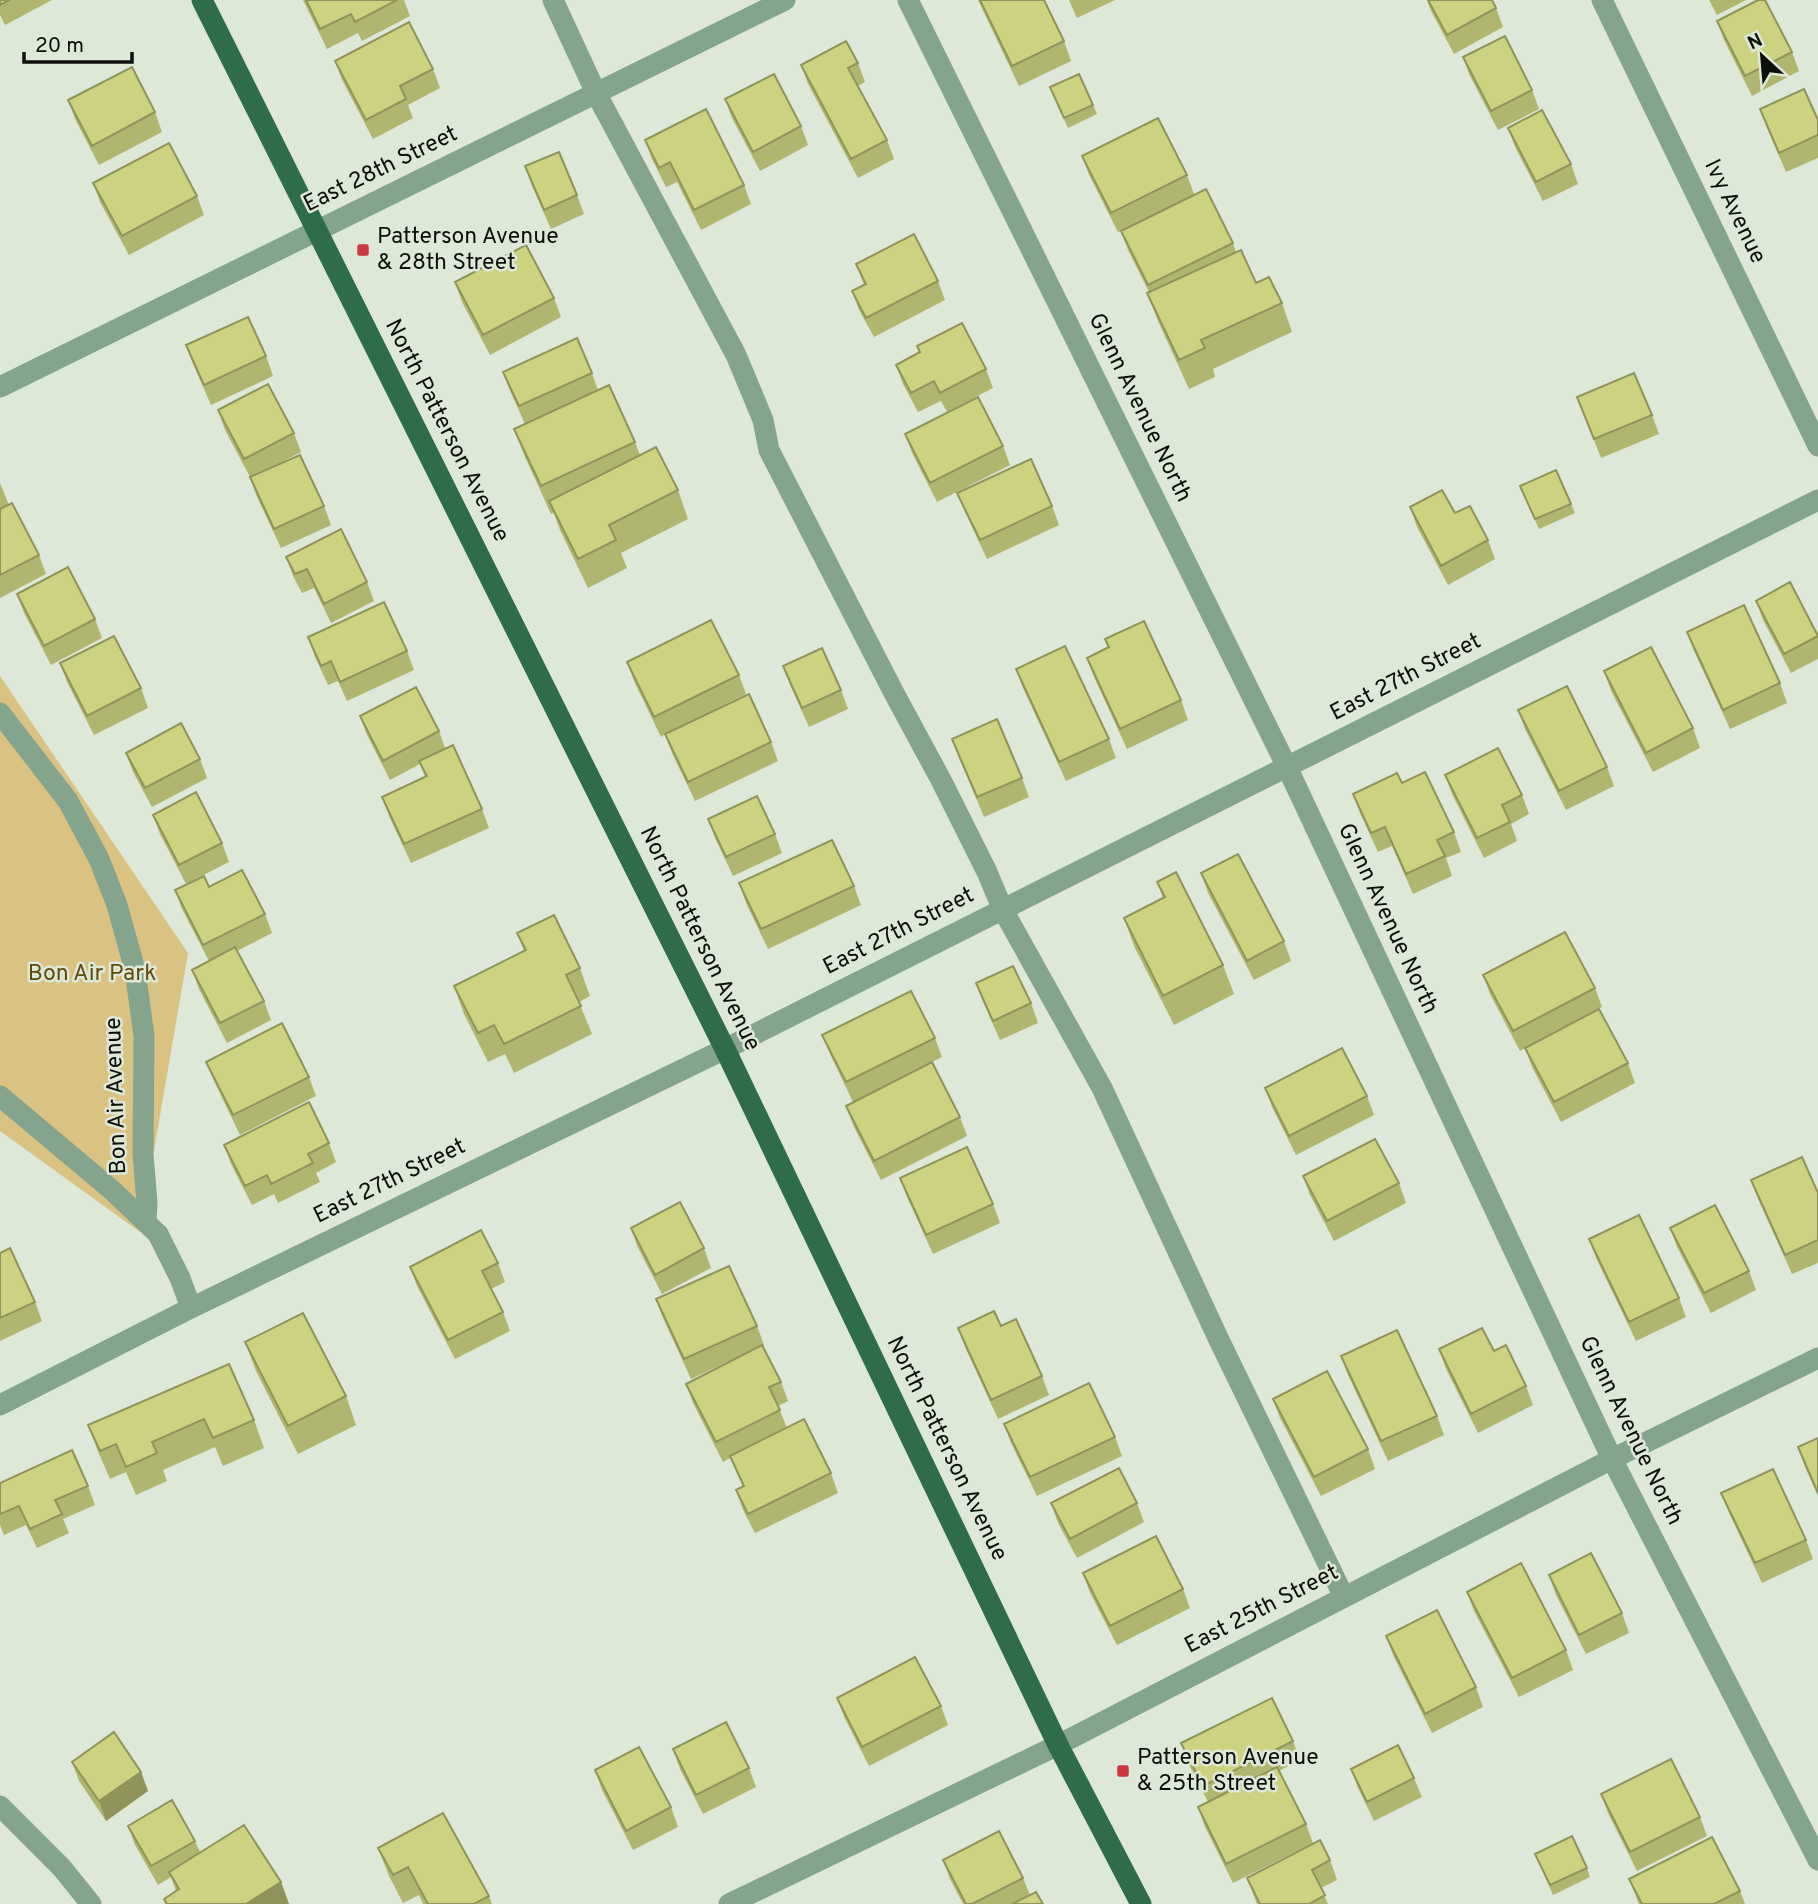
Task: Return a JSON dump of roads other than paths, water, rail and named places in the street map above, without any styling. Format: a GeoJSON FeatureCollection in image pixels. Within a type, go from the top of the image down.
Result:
{"type":"FeatureCollection","features":[{"type":"Feature","properties":{"kind":"main road","name":"North Patterson Avenue"},"geometry":{"type":"LineString","coordinates":[[202,0],[724,1049],[1058,1745],[1141,1904]]}},
{"type":"Feature","properties":{"kind":"street"},"geometry":{"type":"LineString","coordinates":[[553,0],[596,93],[736,355],[763,420],[769,450],[941,780],[1003,910],[1102,1088],[1219,1340],[1344,1597]]}},
{"type":"Feature","properties":{"kind":"street","name":"East 28th Street"},"geometry":{"type":"LineString","coordinates":[[0,387],[786,0]]}},
{"type":"Feature","properties":{"kind":"street","name":"Glenn Avenue North"},"geometry":{"type":"LineString","coordinates":[[908,0],[1287,767],[1612,1459],[1818,1860]]}},
{"type":"Feature","properties":{"kind":"street","name":"Ivy Avenue"},"geometry":{"type":"LineString","coordinates":[[1602,0],[1818,446]]}},
{"type":"Feature","properties":{"kind":"street","name":"East 27th Street"},"geometry":{"type":"LineString","coordinates":[[0,1405],[191,1308],[724,1049],[1818,500]]}},
{"type":"Feature","properties":{"kind":"street","name":"Bon Air Avenue"},"geometry":{"type":"LineString","coordinates":[[0,713],[68,801],[99,859],[117,905],[135,970],[144,1036],[143,1154],[146,1221]]}},
{"type":"Feature","properties":{"kind":"street","name":"Bon Air Avenue"},"geometry":{"type":"LineString","coordinates":[[0,1096],[158,1234],[180,1278],[191,1308]]}},
{"type":"Feature","properties":{"kind":"street","name":"East 25th Street"},"geometry":{"type":"LineString","coordinates":[[729,1904],[1058,1745],[1612,1459],[1818,1358]]}},
{"type":"Feature","properties":{"kind":"street"},"geometry":{"type":"LineString","coordinates":[[0,1806],[62,1868],[91,1904]]}},
{"type":"Feature","properties":{"kind":"place","name":"Patterson Avenue & 28th Street"},"geometry":{"type":"Point","coordinates":[363,250]}},
{"type":"Feature","properties":{"kind":"place","name":"Patterson Avenue & 25th Street"},"geometry":{"type":"Point","coordinates":[1123,1771]}},
{"type":"Feature","properties":{"kind":"park label","name":"Bon Air Park"},"geometry":{"type":"Point","coordinates":[92,974]}}]}
